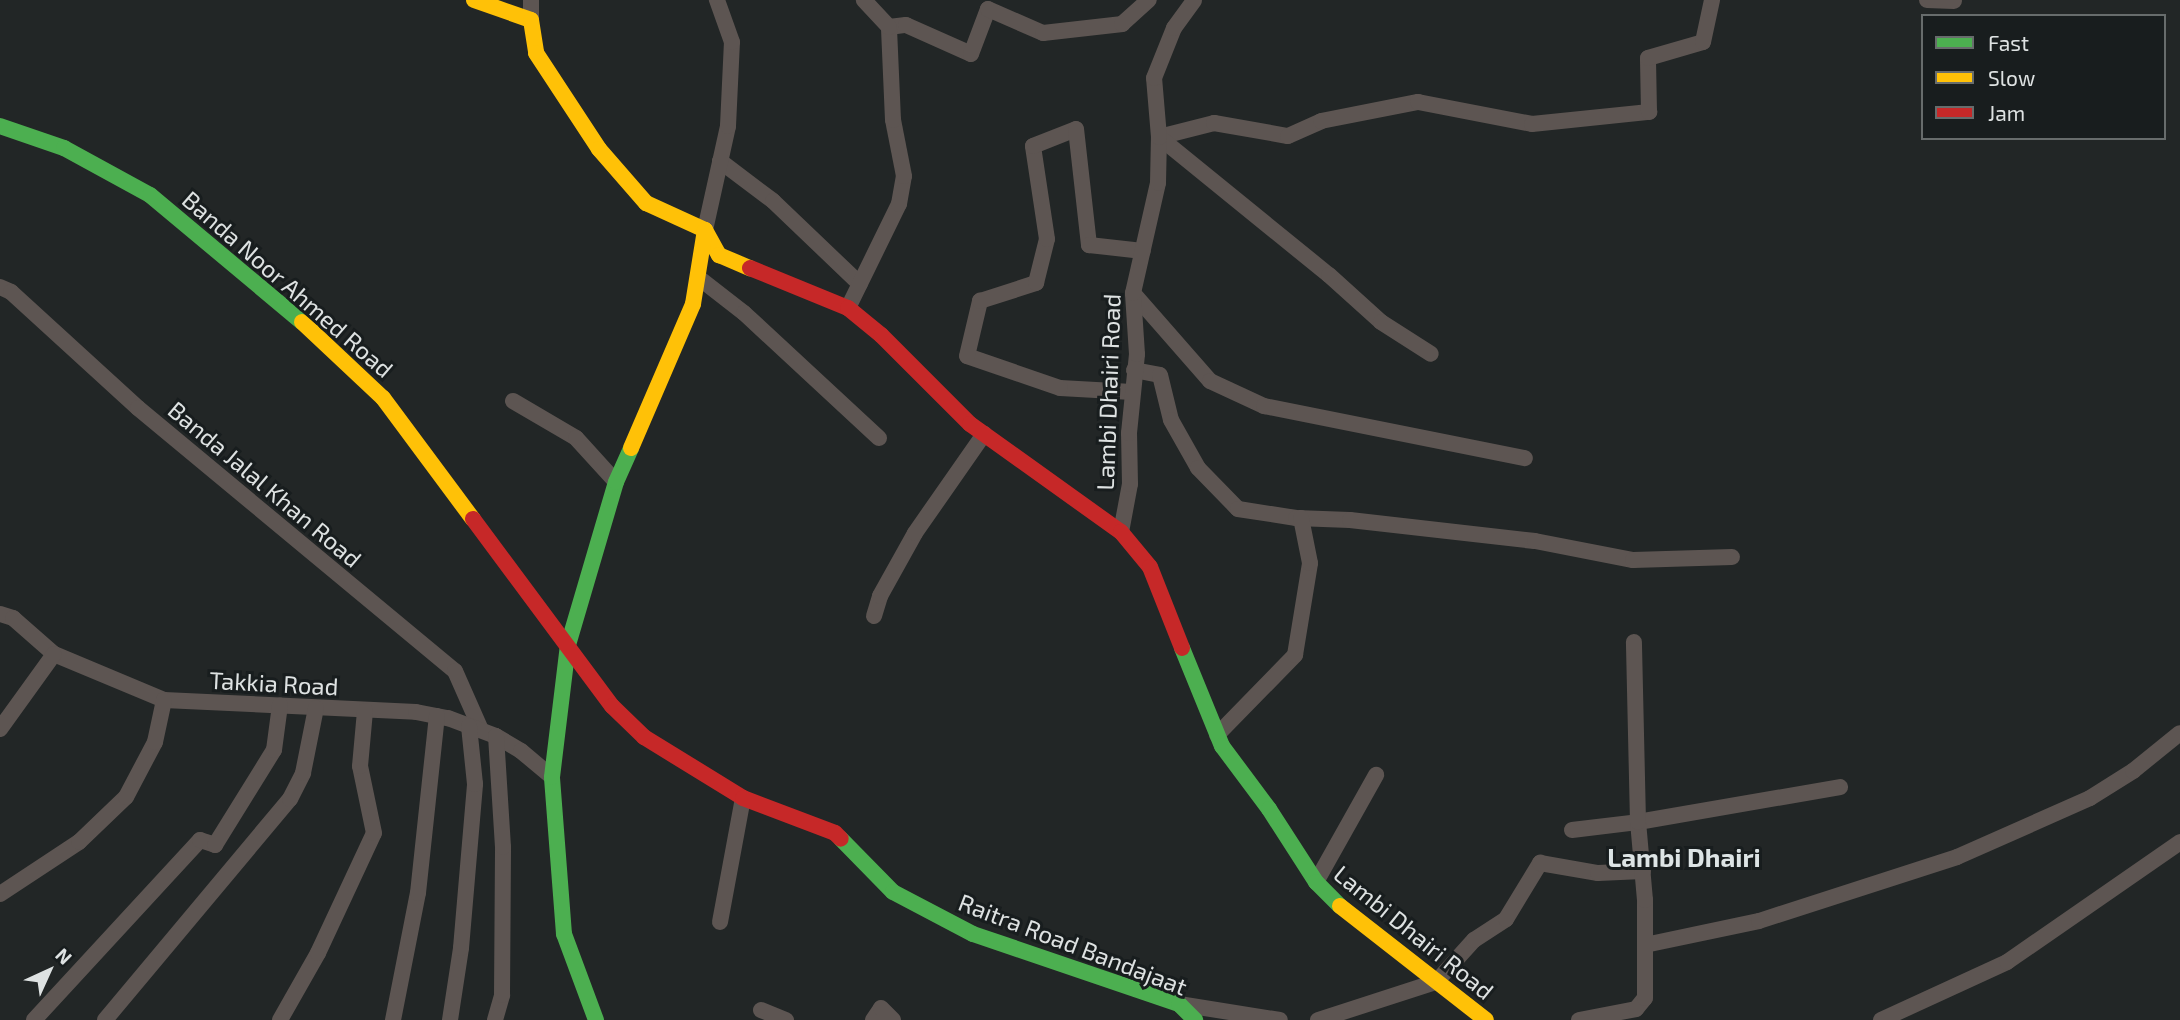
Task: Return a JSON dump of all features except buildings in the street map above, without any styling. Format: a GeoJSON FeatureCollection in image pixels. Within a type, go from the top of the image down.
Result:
{"type":"FeatureCollection","features":[{"type":"Feature","properties":{"kind":"street"},"geometry":{"type":"LineString","coordinates":[[474,0],[531,20]]}},
{"type":"Feature","properties":{"kind":"street"},"geometry":{"type":"LineString","coordinates":[[531,0],[536,53],[599,149],[646,203],[705,230],[719,256],[848,308],[881,335],[929,386],[984,434],[1121,532]]}},
{"type":"Feature","properties":{"kind":"street"},"geometry":{"type":"LineString","coordinates":[[596,1020],[564,934],[552,777],[557,718],[568,645],[616,482],[693,304],[699,278],[705,230],[728,126],[732,42],[717,0]]}},
{"type":"Feature","properties":{"kind":"street"},"geometry":{"type":"LineString","coordinates":[[848,308],[899,204],[904,176],[893,120],[888,27],[863,0]]}},
{"type":"Feature","properties":{"kind":"street"},"geometry":{"type":"LineString","coordinates":[[888,27],[906,25],[971,54],[988,9],[1043,33],[1122,24],[1149,0]]}},
{"type":"Feature","properties":{"kind":"street","name":"Lambi Dhairi Road"},"geometry":{"type":"LineString","coordinates":[[1194,0],[1174,28],[1154,78],[1159,137],[1158,183],[1133,293],[1135,370],[1130,484],[1121,532],[1150,567],[1222,746],[1269,809],[1316,882],[1344,910],[1486,1020]]}},
{"type":"Feature","properties":{"kind":"street"},"geometry":{"type":"LineString","coordinates":[[1159,137],[1214,123],[1288,136],[1321,121],[1418,102],[1532,124],[1649,112],[1648,58],[1703,42],[1712,0]]}},
{"type":"Feature","properties":{"kind":"street"},"geometry":{"type":"LineString","coordinates":[[1927,0],[1954,1]]}},
{"type":"Feature","properties":{"kind":"street","name":"Banda Noor Ahmed Road"},"geometry":{"type":"LineString","coordinates":[[0,126],[64,148],[150,195],[242,269],[343,358],[383,398],[568,645]]}},
{"type":"Feature","properties":{"kind":"street"},"geometry":{"type":"LineString","coordinates":[[1132,392],[1060,388],[967,356],[980,301],[1036,283],[1047,239],[1033,146],[1076,129],[1089,245],[1143,251]]}},
{"type":"Feature","properties":{"kind":"street"},"geometry":{"type":"LineString","coordinates":[[1159,137],[1329,275],[1381,322],[1430,354]]}},
{"type":"Feature","properties":{"kind":"street"},"geometry":{"type":"LineString","coordinates":[[720,161],[772,201],[860,284]]}},
{"type":"Feature","properties":{"kind":"street"},"geometry":{"type":"LineString","coordinates":[[699,278],[744,313],[879,438]]}},
{"type":"Feature","properties":{"kind":"street","name":"Banda Jalal Khan Road"},"geometry":{"type":"LineString","coordinates":[[0,287],[11,292],[138,408],[455,671],[482,731]]}},
{"type":"Feature","properties":{"kind":"street"},"geometry":{"type":"LineString","coordinates":[[1133,293],[1210,381],[1264,406],[1525,458]]}},
{"type":"Feature","properties":{"kind":"street"},"geometry":{"type":"LineString","coordinates":[[1135,370],[1160,374],[1171,420],[1198,468],[1238,509],[1301,518],[1535,541],[1633,560],[1732,557]]}},
{"type":"Feature","properties":{"kind":"street"},"geometry":{"type":"LineString","coordinates":[[513,401],[576,439],[616,482]]}},
{"type":"Feature","properties":{"kind":"street"},"geometry":{"type":"LineString","coordinates":[[874,615],[880,596],[915,533],[984,434]]}},
{"type":"Feature","properties":{"kind":"street"},"geometry":{"type":"LineString","coordinates":[[1217,735],[1295,655],[1310,563],[1301,518]]}},
{"type":"Feature","properties":{"kind":"street","name":"Takkia Road"},"geometry":{"type":"LineString","coordinates":[[0,614],[13,618],[54,654],[164,700],[416,712],[438,716],[482,731],[521,751],[552,777]]}},
{"type":"Feature","properties":{"kind":"street"},"geometry":{"type":"LineString","coordinates":[[1579,1020],[1643,1005],[1645,998],[1634,642]]}},
{"type":"Feature","properties":{"kind":"street","name":"Raitra Road Bandajaat"},"geometry":{"type":"LineString","coordinates":[[568,645],[612,706],[644,737],[743,798],[835,833],[893,892],[973,934],[1179,1004],[1195,1020]]}},
{"type":"Feature","properties":{"kind":"street"},"geometry":{"type":"LineString","coordinates":[[0,729],[54,654]]}},
{"type":"Feature","properties":{"kind":"street"},"geometry":{"type":"LineString","coordinates":[[0,894],[79,842],[126,797],[155,742],[164,700]]}},
{"type":"Feature","properties":{"kind":"street"},"geometry":{"type":"LineString","coordinates":[[34,1020],[200,840],[215,845],[274,750],[280,705]]}},
{"type":"Feature","properties":{"kind":"street"},"geometry":{"type":"LineString","coordinates":[[105,1020],[290,799],[303,773],[316,708]]}},
{"type":"Feature","properties":{"kind":"street"},"geometry":{"type":"LineString","coordinates":[[280,1020],[318,953],[374,833],[360,766],[365,711]]}},
{"type":"Feature","properties":{"kind":"street"},"geometry":{"type":"LineString","coordinates":[[393,1020],[418,893],[438,716]]}},
{"type":"Feature","properties":{"kind":"street"},"geometry":{"type":"LineString","coordinates":[[450,1020],[461,948],[482,731]]}},
{"type":"Feature","properties":{"kind":"street"},"geometry":{"type":"LineString","coordinates":[[482,731],[503,847],[503,981],[495,1020]]}},
{"type":"Feature","properties":{"kind":"street"},"geometry":{"type":"LineString","coordinates":[[1645,945],[1759,921],[1957,857],[2090,798],[2133,771],[2180,733]]}},
{"type":"Feature","properties":{"kind":"street"},"geometry":{"type":"LineString","coordinates":[[1316,882],[1376,775]]}},
{"type":"Feature","properties":{"kind":"street"},"geometry":{"type":"LineString","coordinates":[[1572,830],[1638,822],[1840,787]]}},
{"type":"Feature","properties":{"kind":"street"},"geometry":{"type":"LineString","coordinates":[[720,922],[743,798]]}},
{"type":"Feature","properties":{"kind":"street"},"geometry":{"type":"LineString","coordinates":[[1881,1020],[2007,962],[2180,842]]}},
{"type":"Feature","properties":{"kind":"street"},"geometry":{"type":"LineString","coordinates":[[1318,1020],[1436,982],[1474,940],[1506,919],[1539,863],[1598,873],[1643,871]]}},
{"type":"Feature","properties":{"kind":"street"},"geometry":{"type":"LineString","coordinates":[[1179,1004],[1280,1020]]}},
{"type":"Feature","properties":{"kind":"street"},"geometry":{"type":"LineString","coordinates":[[873,1020],[881,1008],[893,1020]]}},
{"type":"Feature","properties":{"kind":"street"},"geometry":{"type":"LineString","coordinates":[[761,1010],[786,1020]]}},
{"type":"Feature","properties":{"kind":"traffic: fast"},"geometry":{"type":"LineString","coordinates":[[0,126],[64,148],[150,195],[302,322]]}},
{"type":"Feature","properties":{"kind":"traffic: fast"},"geometry":{"type":"LineString","coordinates":[[596,1020],[564,934],[552,777],[568,645],[616,482],[631,448]]}},
{"type":"Feature","properties":{"kind":"traffic: fast"},"geometry":{"type":"LineString","coordinates":[[1182,648],[1222,746],[1269,809],[1316,882],[1340,906]]}},
{"type":"Feature","properties":{"kind":"traffic: fast"},"geometry":{"type":"LineString","coordinates":[[841,839],[893,892],[973,934],[1179,1004],[1195,1020]]}},
{"type":"Feature","properties":{"kind":"traffic: slow"},"geometry":{"type":"LineString","coordinates":[[474,0],[531,20],[536,53],[599,149],[646,203],[705,230],[719,255],[750,268]]}},
{"type":"Feature","properties":{"kind":"traffic: slow"},"geometry":{"type":"LineString","coordinates":[[631,448],[693,304],[705,230]]}},
{"type":"Feature","properties":{"kind":"traffic: slow"},"geometry":{"type":"LineString","coordinates":[[302,322],[383,398],[473,519]]}},
{"type":"Feature","properties":{"kind":"traffic: slow"},"geometry":{"type":"LineString","coordinates":[[1340,906],[1486,1020]]}},
{"type":"Feature","properties":{"kind":"traffic: jam"},"geometry":{"type":"LineString","coordinates":[[750,268],[848,308],[881,335],[970,424],[1121,532],[1150,567],[1182,648]]}},
{"type":"Feature","properties":{"kind":"traffic: jam"},"geometry":{"type":"LineString","coordinates":[[473,519],[612,706],[644,737],[743,798],[835,833],[841,839]]}},
{"type":"Feature","properties":{"kind":"district","name":"Lambi Dhairi"},"geometry":{"type":"Point","coordinates":[1684,857]}}]}
